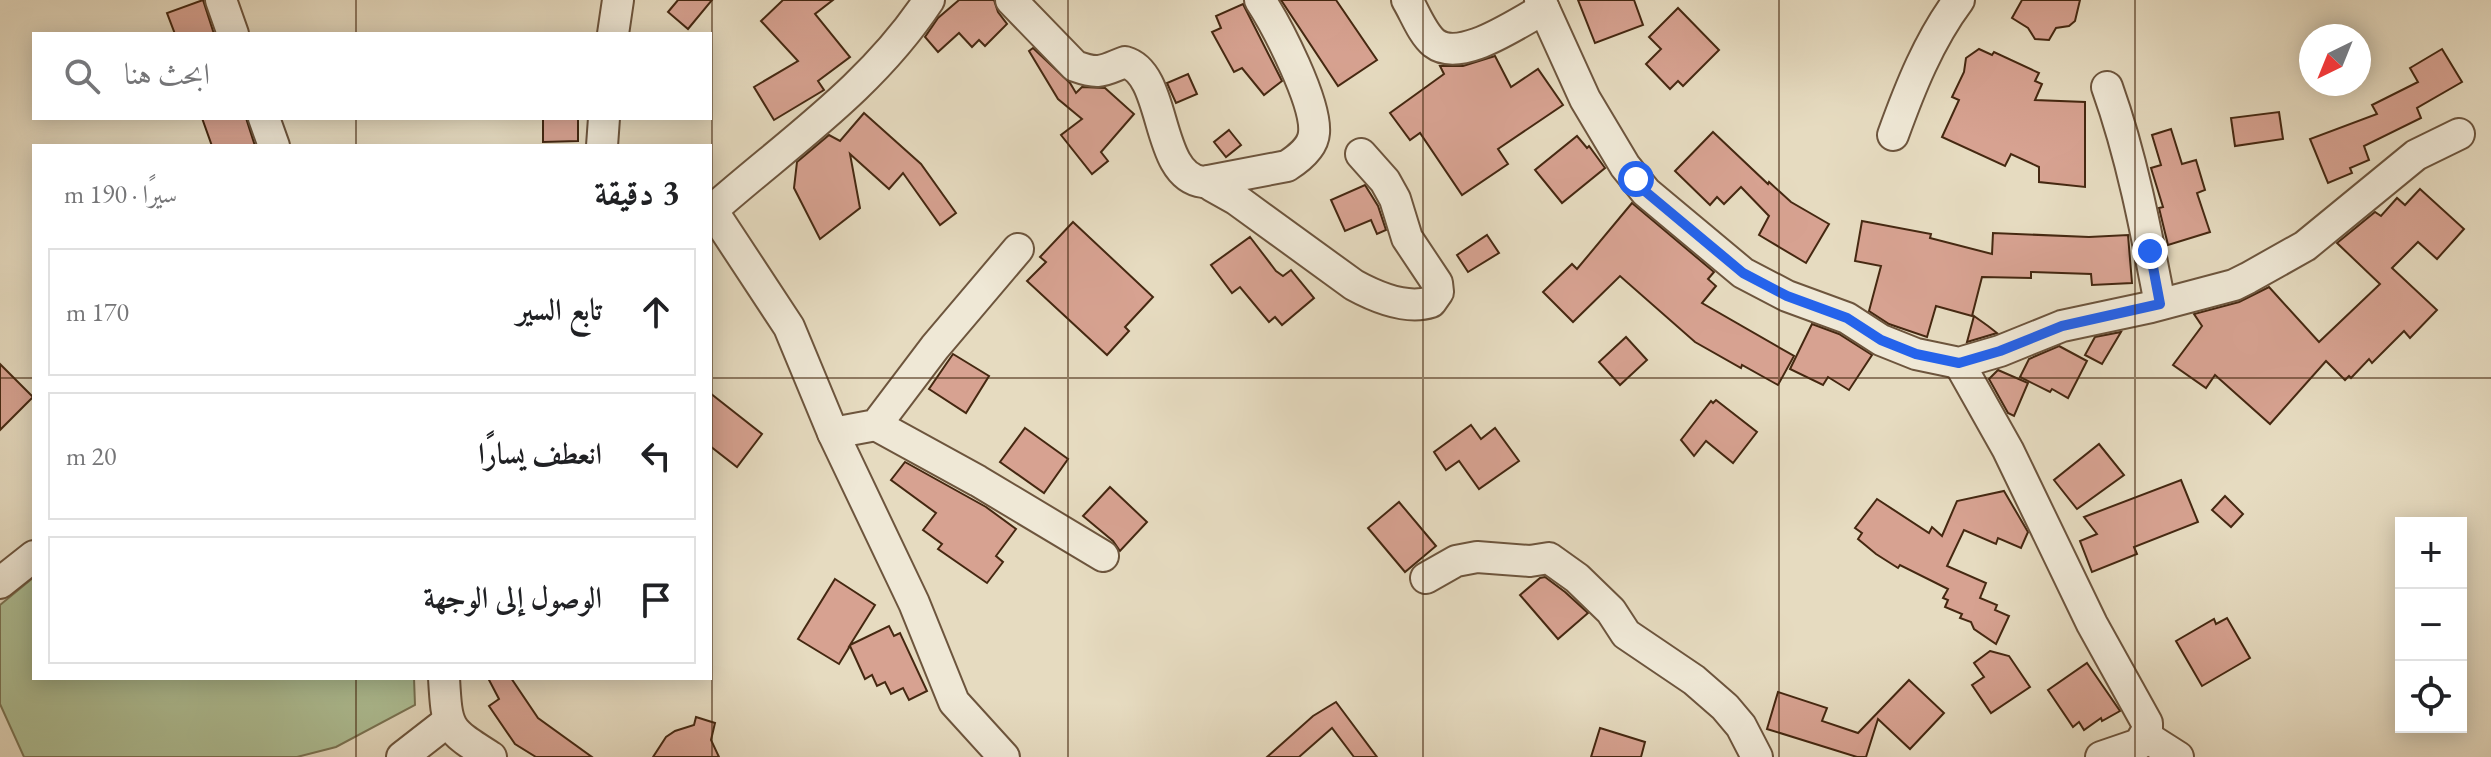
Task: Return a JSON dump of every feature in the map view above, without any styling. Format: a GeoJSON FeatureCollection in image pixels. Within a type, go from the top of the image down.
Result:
{"type":"FeatureCollection","features":[{"type":"Feature","properties":{"kind":"street"},"geometry":{"type":"LineString","coordinates":[[221,0],[232,32]]}},
{"type":"Feature","properties":{"kind":"street"},"geometry":{"type":"LineString","coordinates":[[613,32],[618,0]]}},
{"type":"Feature","properties":{"kind":"street"},"geometry":{"type":"LineString","coordinates":[[712,210],[855,90],[911,27],[929,0]]}},
{"type":"Feature","properties":{"kind":"street"},"geometry":{"type":"LineString","coordinates":[[1011,0],[1075,66],[1104,72],[1121,63],[1132,64],[1142,76],[1165,127],[1178,168],[1197,181],[1287,166],[1298,160],[1315,134],[1301,78],[1260,0]]}},
{"type":"Feature","properties":{"kind":"street"},"geometry":{"type":"LineString","coordinates":[[1407,0],[1430,39],[1441,47],[1455,50],[1474,45],[1542,5],[1585,99],[1606,135],[1625,166],[1658,202],[1743,273],[1774,290],[1847,318],[1881,340],[1916,354],[1959,363],[2000,351],[2062,326],[2234,285],[2305,246],[2416,155],[2459,134]]}},
{"type":"Feature","properties":{"kind":"street"},"geometry":{"type":"LineString","coordinates":[[1893,135],[1940,26],[1959,0]]}},
{"type":"Feature","properties":{"kind":"street"},"geometry":{"type":"LineString","coordinates":[[2107,87],[2145,224],[2160,304]]}},
{"type":"Feature","properties":{"kind":"street"},"geometry":{"type":"LineString","coordinates":[[265,120],[273,144]]}},
{"type":"Feature","properties":{"kind":"street"},"geometry":{"type":"LineString","coordinates":[[602,144],[604,120]]}},
{"type":"Feature","properties":{"kind":"street"},"geometry":{"type":"LineString","coordinates":[[1209,181],[1214,188],[1237,200],[1354,285],[1409,305],[1431,302],[1438,292],[1437,283],[1407,238],[1395,199],[1385,181],[1361,154]]}},
{"type":"Feature","properties":{"kind":"street"},"geometry":{"type":"LineString","coordinates":[[712,212],[789,327],[833,433],[914,603],[954,702],[1004,757]]}},
{"type":"Feature","properties":{"kind":"street"},"geometry":{"type":"LineString","coordinates":[[876,425],[935,347],[1018,249]]}},
{"type":"Feature","properties":{"kind":"street"},"geometry":{"type":"LineString","coordinates":[[1959,363],[2008,450],[2092,624],[2147,723],[2145,736],[2139,744],[2101,757]]}},
{"type":"Feature","properties":{"kind":"street"},"geometry":{"type":"LineString","coordinates":[[833,433],[876,425],[978,481],[1103,556]]}},
{"type":"Feature","properties":{"kind":"street"},"geometry":{"type":"LineString","coordinates":[[1426,578],[1456,561],[1477,557],[1530,561],[1549,558],[1577,578],[1611,611],[1626,634],[1694,680],[1725,707],[1741,726],[1757,757]]}},
{"type":"Feature","properties":{"kind":"street"},"geometry":{"type":"LineString","coordinates":[[0,583],[32,558]]}},
{"type":"Feature","properties":{"kind":"street"},"geometry":{"type":"LineString","coordinates":[[444,680],[452,738]]}},
{"type":"Feature","properties":{"kind":"street"},"geometry":{"type":"LineString","coordinates":[[2145,736],[2178,757]]}},
{"type":"Feature","properties":{"kind":"street"},"geometry":{"type":"LineString","coordinates":[[402,757],[452,738],[491,757]]}},
{"type":"Feature","properties":{"kind":"green space"},"geometry":{"type":"Polygon","coordinates":[[[32,579],[32,680],[414,680],[415,705],[336,747],[297,757],[24,757],[0,704],[0,605],[32,579]]]}},
{"type":"Feature","properties":{"kind":"building"},"geometry":{"type":"Polygon","coordinates":[[[203,0],[213,32],[174,32],[167,13],[203,0]]]}},
{"type":"Feature","properties":{"kind":"building"},"geometry":{"type":"Polygon","coordinates":[[[678,0],[712,0],[688,29],[668,12],[678,0]]]}},
{"type":"Feature","properties":{"kind":"building"},"geometry":{"type":"Polygon","coordinates":[[[783,0],[833,0],[815,14],[850,57],[818,81],[824,90],[774,120],[754,87],[798,61],[761,21],[783,0]]]}},
{"type":"Feature","properties":{"kind":"building"},"geometry":{"type":"Polygon","coordinates":[[[959,0],[994,0],[1007,24],[985,46],[979,40],[972,47],[959,33],[938,52],[925,37],[938,18],[959,0]]]}},
{"type":"Feature","properties":{"kind":"building"},"geometry":{"type":"Polygon","coordinates":[[[1281,0],[1336,0],[1377,60],[1338,86],[1281,0]]]}},
{"type":"Feature","properties":{"kind":"building"},"geometry":{"type":"Polygon","coordinates":[[[1578,0],[1634,0],[1643,25],[1595,43],[1578,0]]]}},
{"type":"Feature","properties":{"kind":"building"},"geometry":{"type":"Polygon","coordinates":[[[2022,0],[2080,0],[2075,21],[2069,26],[2056,28],[2049,40],[2035,39],[2028,28],[2012,18],[2022,0]]]}},
{"type":"Feature","properties":{"kind":"building"},"geometry":{"type":"Polygon","coordinates":[[[1243,4],[1282,81],[1264,95],[1242,68],[1234,72],[1212,32],[1221,28],[1216,16],[1243,4]]]}},
{"type":"Feature","properties":{"kind":"building"},"geometry":{"type":"Polygon","coordinates":[[[1678,8],[1719,50],[1683,86],[1678,81],[1670,89],[1646,64],[1661,49],[1649,37],[1678,8]]]}},
{"type":"Feature","properties":{"kind":"building"},"geometry":{"type":"Polygon","coordinates":[[[1033,48],[1070,83],[1076,93],[1082,87],[1105,88],[1134,114],[1101,152],[1108,161],[1092,174],[1061,135],[1082,119],[1058,99],[1029,51],[1033,48]]]}},
{"type":"Feature","properties":{"kind":"building"},"geometry":{"type":"Polygon","coordinates":[[[1979,49],[1992,55],[1994,52],[2039,73],[2035,81],[2042,84],[2035,100],[2085,102],[2085,187],[2039,182],[2039,167],[2011,154],[2005,166],[1942,137],[1959,100],[1952,97],[1964,72],[1966,58],[1979,49]]]}},
{"type":"Feature","properties":{"kind":"building"},"geometry":{"type":"Polygon","coordinates":[[[2442,49],[2462,82],[2417,108],[2421,118],[2364,146],[2369,160],[2350,168],[2352,173],[2328,183],[2310,139],[2377,114],[2372,105],[2418,82],[2410,68],[2442,49]]]}},
{"type":"Feature","properties":{"kind":"building"},"geometry":{"type":"Polygon","coordinates":[[[1495,56],[1511,87],[1538,69],[1563,105],[1498,149],[1508,164],[1462,195],[1420,133],[1410,140],[1390,113],[1444,74],[1440,66],[1463,66],[1495,56]]]}},
{"type":"Feature","properties":{"kind":"building"},"geometry":{"type":"Polygon","coordinates":[[[1188,74],[1197,94],[1176,103],[1167,83],[1188,74]]]}},
{"type":"Feature","properties":{"kind":"building"},"geometry":{"type":"Polygon","coordinates":[[[2279,112],[2283,139],[2235,146],[2231,118],[2279,112]]]}},
{"type":"Feature","properties":{"kind":"building"},"geometry":{"type":"Polygon","coordinates":[[[864,113],[921,164],[956,213],[940,225],[903,173],[889,189],[850,154],[860,208],[820,239],[794,188],[797,162],[829,135],[840,141],[864,113]]]}},
{"type":"Feature","properties":{"kind":"building"},"geometry":{"type":"Polygon","coordinates":[[[203,120],[247,120],[254,144],[211,144],[203,120]]]}},
{"type":"Feature","properties":{"kind":"building"},"geometry":{"type":"Polygon","coordinates":[[[543,120],[578,120],[578,141],[543,142],[543,120]]]}},
{"type":"Feature","properties":{"kind":"building"},"geometry":{"type":"Polygon","coordinates":[[[2171,129],[2182,164],[2196,160],[2205,190],[2197,193],[2210,232],[2168,245],[2159,208],[2163,207],[2151,168],[2161,165],[2152,135],[2171,129]]]}},
{"type":"Feature","properties":{"kind":"building"},"geometry":{"type":"Polygon","coordinates":[[[1229,130],[1241,145],[1226,157],[1214,142],[1229,130]]]}},
{"type":"Feature","properties":{"kind":"building"},"geometry":{"type":"Polygon","coordinates":[[[1713,132],[1768,184],[1791,202],[1829,224],[1806,263],[1759,235],[1769,216],[1741,187],[1724,204],[1717,197],[1710,205],[1675,171],[1713,132]]]}},
{"type":"Feature","properties":{"kind":"building"},"geometry":{"type":"Polygon","coordinates":[[[1577,136],[1587,148],[1589,146],[1605,168],[1562,203],[1535,170],[1577,136]]]}},
{"type":"Feature","properties":{"kind":"building"},"geometry":{"type":"Polygon","coordinates":[[[1365,185],[1378,206],[1386,230],[1377,234],[1371,220],[1345,231],[1331,200],[1365,185]]]}},
{"type":"Feature","properties":{"kind":"building"},"geometry":{"type":"Polygon","coordinates":[[[2420,189],[2464,229],[2437,259],[2418,242],[2392,268],[2437,310],[2410,338],[2404,331],[2372,363],[2369,359],[2351,378],[2349,376],[2345,380],[2326,361],[2270,424],[2215,375],[2206,388],[2173,365],[2202,326],[2194,314],[2239,302],[2269,287],[2319,342],[2380,284],[2337,243],[2375,212],[2381,216],[2397,198],[2405,205],[2420,189]]]}},
{"type":"Feature","properties":{"kind":"building"},"geometry":{"type":"Polygon","coordinates":[[[1632,203],[1714,272],[1708,279],[1716,286],[1702,303],[1794,356],[1778,385],[1695,342],[1620,276],[1573,322],[1543,292],[1572,264],[1577,269],[1632,203]]]}},
{"type":"Feature","properties":{"kind":"building"},"geometry":{"type":"Polygon","coordinates":[[[1862,221],[1931,234],[1930,238],[1992,254],[1993,233],[2089,237],[2128,235],[2132,283],[2092,285],[2091,274],[2031,272],[2031,278],[1982,277],[1972,316],[1936,306],[1927,337],[1889,324],[1869,311],[1881,266],[1855,261],[1862,221]]]}},
{"type":"Feature","properties":{"kind":"building"},"geometry":{"type":"Polygon","coordinates":[[[1073,222],[1153,297],[1125,327],[1129,331],[1107,355],[1027,281],[1046,262],[1040,257],[1073,222]]]}},
{"type":"Feature","properties":{"kind":"building"},"geometry":{"type":"Polygon","coordinates":[[[1487,235],[1499,253],[1468,272],[1457,255],[1487,235]]]}},
{"type":"Feature","properties":{"kind":"building"},"geometry":{"type":"Polygon","coordinates":[[[1250,237],[1276,271],[1283,276],[1291,270],[1314,298],[1282,325],[1275,317],[1269,322],[1240,287],[1232,293],[1211,265],[1250,237]]]}},
{"type":"Feature","properties":{"kind":"building"},"geometry":{"type":"Polygon","coordinates":[[[1974,316],[1988,326],[1997,333],[1967,342],[1974,316]]]}},
{"type":"Feature","properties":{"kind":"building"},"geometry":{"type":"Polygon","coordinates":[[[1812,324],[1839,334],[1872,355],[1849,390],[1828,377],[1823,385],[1790,369],[1812,324]]]}},
{"type":"Feature","properties":{"kind":"building"},"geometry":{"type":"Polygon","coordinates":[[[2121,332],[2102,364],[2085,355],[2095,337],[2121,332]]]}},
{"type":"Feature","properties":{"kind":"building"},"geometry":{"type":"Polygon","coordinates":[[[1626,337],[1647,360],[1620,385],[1599,362],[1626,337]]]}},
{"type":"Feature","properties":{"kind":"building"},"geometry":{"type":"Polygon","coordinates":[[[2059,346],[2087,361],[2068,398],[2020,377],[2029,359],[2059,346]]]}},
{"type":"Feature","properties":{"kind":"building"},"geometry":{"type":"Polygon","coordinates":[[[953,354],[989,376],[966,413],[929,389],[953,354]]]}},
{"type":"Feature","properties":{"kind":"building"},"geometry":{"type":"Polygon","coordinates":[[[0,364],[32,398],[0,430],[0,364]]]}},
{"type":"Feature","properties":{"kind":"building"},"geometry":{"type":"Polygon","coordinates":[[[1998,370],[2028,383],[2014,416],[2008,413],[1989,379],[1998,370]]]}},
{"type":"Feature","properties":{"kind":"building"},"geometry":{"type":"Polygon","coordinates":[[[712,395],[762,434],[737,467],[712,448],[712,395]]]}},
{"type":"Feature","properties":{"kind":"building"},"geometry":{"type":"Polygon","coordinates":[[[1716,400],[1757,432],[1733,463],[1706,441],[1694,456],[1681,440],[1711,401],[1716,400]]]}},
{"type":"Feature","properties":{"kind":"building"},"geometry":{"type":"Polygon","coordinates":[[[1471,425],[1481,439],[1495,428],[1519,461],[1479,489],[1459,461],[1446,470],[1434,452],[1471,425]]]}},
{"type":"Feature","properties":{"kind":"building"},"geometry":{"type":"Polygon","coordinates":[[[1025,428],[1068,459],[1044,493],[1000,462],[1025,428]]]}},
{"type":"Feature","properties":{"kind":"building"},"geometry":{"type":"Polygon","coordinates":[[[2099,444],[2124,475],[2077,509],[2054,480],[2099,444]]]}},
{"type":"Feature","properties":{"kind":"building"},"geometry":{"type":"Polygon","coordinates":[[[905,462],[986,507],[1016,529],[996,556],[1003,562],[987,583],[938,549],[942,544],[923,530],[936,513],[891,480],[905,462]]]}},
{"type":"Feature","properties":{"kind":"building"},"geometry":{"type":"Polygon","coordinates":[[[2181,480],[2198,522],[2134,547],[2137,554],[2092,572],[2080,541],[2097,534],[2084,517],[2181,480]]]}},
{"type":"Feature","properties":{"kind":"building"},"geometry":{"type":"Polygon","coordinates":[[[1110,487],[1147,522],[1120,551],[1113,541],[1083,516],[1110,487]]]}},
{"type":"Feature","properties":{"kind":"building"},"geometry":{"type":"Polygon","coordinates":[[[2004,491],[2028,532],[2021,548],[1998,538],[1996,544],[1964,530],[1947,566],[1986,583],[1980,598],[1997,605],[1995,610],[2009,616],[1996,644],[1974,629],[1971,622],[1960,618],[1962,614],[1945,607],[1948,600],[1943,598],[1948,589],[1900,565],[1898,568],[1858,539],[1862,533],[1855,528],[1877,499],[1929,533],[1932,527],[1942,536],[1957,501],[2004,491]]]}},
{"type":"Feature","properties":{"kind":"building"},"geometry":{"type":"Polygon","coordinates":[[[2225,496],[2243,514],[2231,527],[2212,510],[2225,496]]]}},
{"type":"Feature","properties":{"kind":"building"},"geometry":{"type":"Polygon","coordinates":[[[1399,502],[1436,546],[1405,572],[1368,528],[1399,502]]]}},
{"type":"Feature","properties":{"kind":"building"},"geometry":{"type":"Polygon","coordinates":[[[1545,577],[1588,613],[1558,639],[1520,595],[1545,577]]]}},
{"type":"Feature","properties":{"kind":"building"},"geometry":{"type":"Polygon","coordinates":[[[835,579],[875,605],[850,645],[889,626],[894,636],[900,633],[927,691],[909,700],[903,688],[891,694],[885,682],[877,686],[872,675],[865,679],[850,646],[839,664],[798,639],[835,579]]]}},
{"type":"Feature","properties":{"kind":"building"},"geometry":{"type":"Polygon","coordinates":[[[2227,618],[2250,658],[2202,686],[2176,641],[2214,619],[2216,624],[2227,618]]]}},
{"type":"Feature","properties":{"kind":"building"},"geometry":{"type":"Polygon","coordinates":[[[1990,651],[2009,656],[2030,687],[1991,713],[1972,685],[1984,677],[1974,663],[1990,651]]]}},
{"type":"Feature","properties":{"kind":"building"},"geometry":{"type":"Polygon","coordinates":[[[2087,663],[2120,711],[2102,721],[2101,718],[2084,730],[2079,722],[2073,727],[2048,690],[2087,663]]]}},
{"type":"Feature","properties":{"kind":"building"},"geometry":{"type":"Polygon","coordinates":[[[489,680],[512,680],[538,718],[592,757],[536,757],[515,744],[489,706],[499,699],[489,680]]]}},
{"type":"Feature","properties":{"kind":"building"},"geometry":{"type":"Polygon","coordinates":[[[1909,680],[1944,713],[1910,749],[1878,719],[1866,757],[1857,757],[1767,729],[1778,692],[1827,708],[1822,721],[1858,733],[1909,680]]]}},
{"type":"Feature","properties":{"kind":"building"},"geometry":{"type":"Polygon","coordinates":[[[1336,702],[1377,757],[1354,757],[1332,728],[1299,757],[1267,757],[1313,716],[1336,702]]]}},
{"type":"Feature","properties":{"kind":"building"},"geometry":{"type":"Polygon","coordinates":[[[696,717],[715,723],[711,740],[719,757],[653,757],[666,737],[694,725],[696,717]]]}},
{"type":"Feature","properties":{"kind":"building"},"geometry":{"type":"Polygon","coordinates":[[[1600,728],[1645,742],[1641,757],[1591,757],[1600,728]]]}},
{"type":"Feature","properties":{"kind":"route"},"geometry":{"type":"LineString","coordinates":[[1636,179],[1646,192],[1743,273],[1787,296],[1847,318],[1881,340],[1916,354],[1959,363],[2000,351],[2062,326],[2160,304],[2150,251]]}}]}
